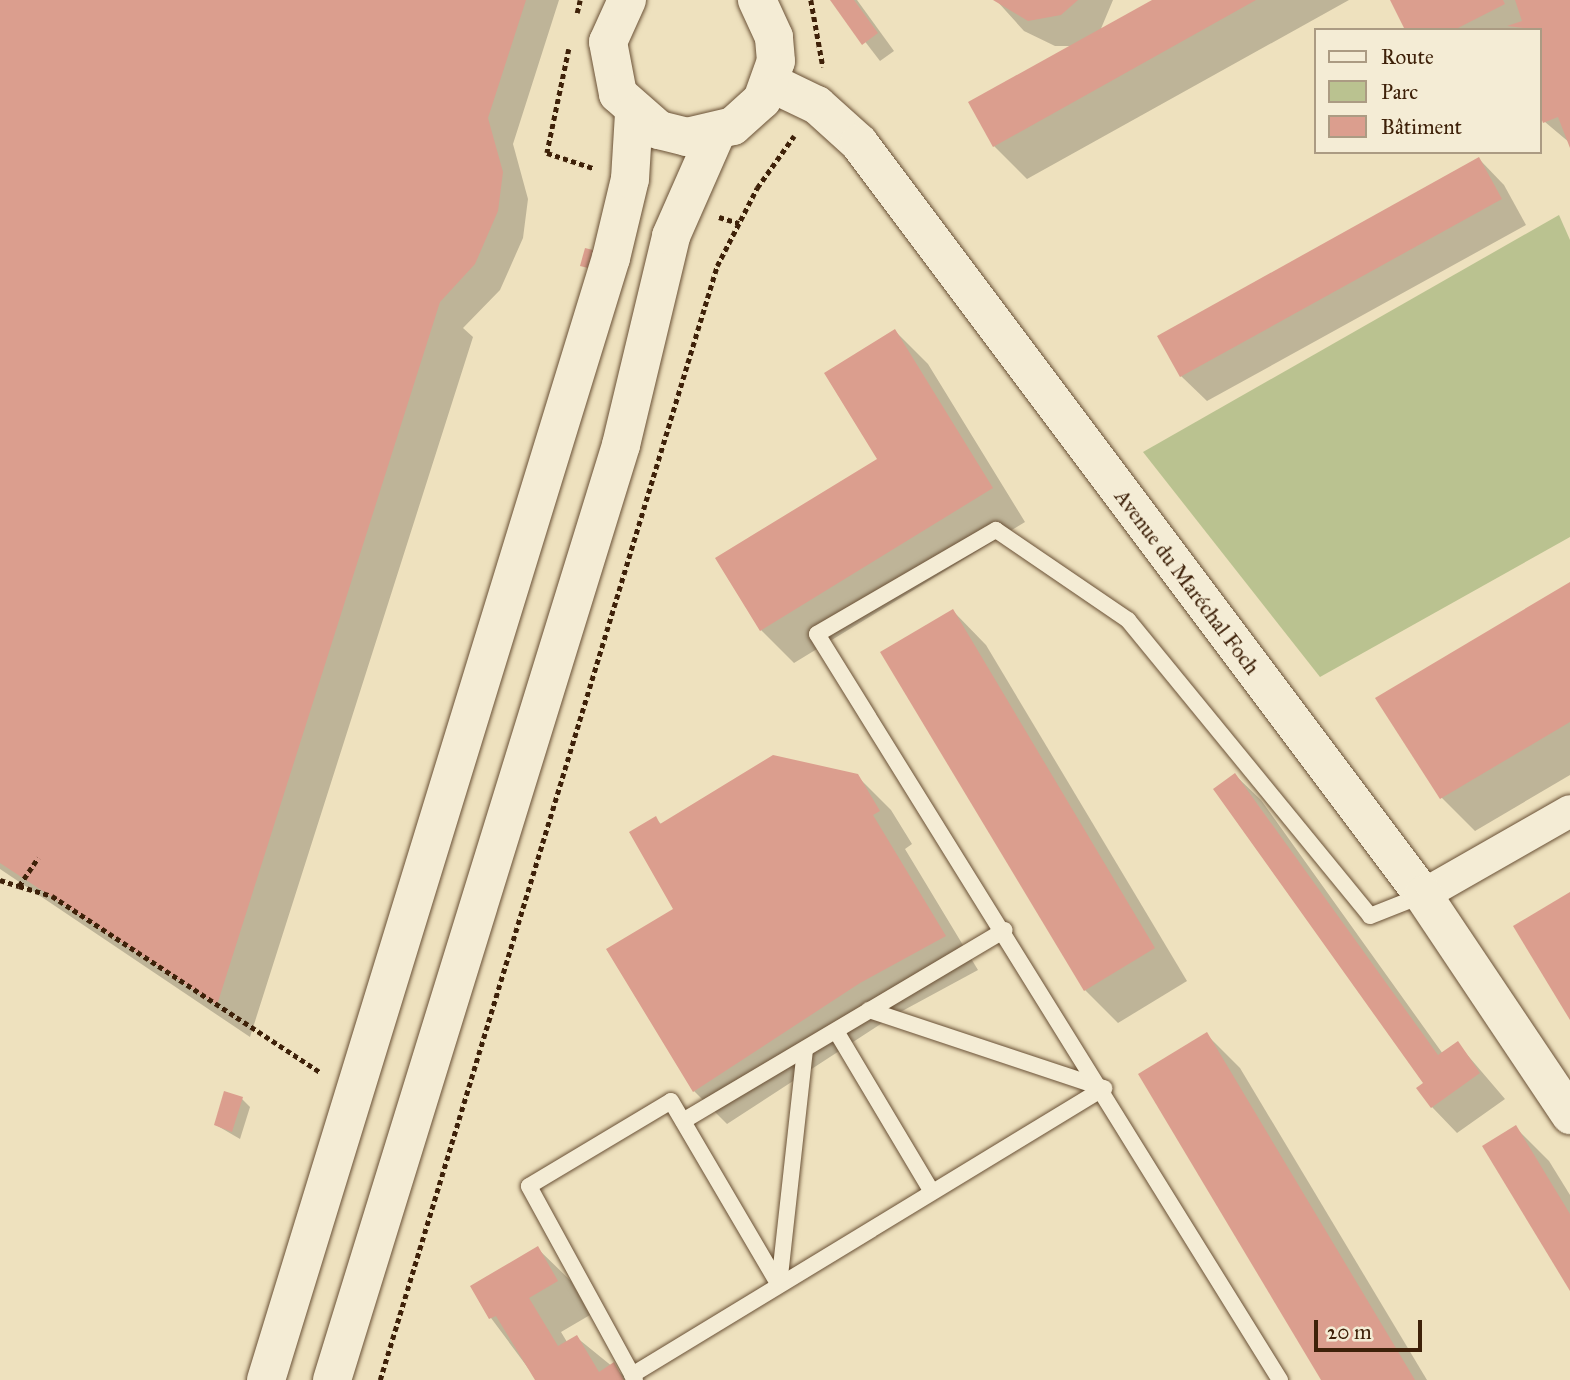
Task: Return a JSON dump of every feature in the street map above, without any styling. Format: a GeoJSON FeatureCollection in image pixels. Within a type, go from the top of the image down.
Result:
{"type":"FeatureCollection","features":[{"type":"Feature","properties":{"kind":"main road"},"geometry":{"type":"LineString","coordinates":[[266,1380],[611,258],[630,179],[634,114],[609,69],[608,42],[627,0]]}},
{"type":"Feature","properties":{"kind":"main road"},"geometry":{"type":"LineString","coordinates":[[634,114],[668,132],[716,134],[749,115],[771,83],[775,49],[764,5]]}},
{"type":"Feature","properties":{"kind":"main road","name":"Avenue du Maréchal Foch"},"geometry":{"type":"LineString","coordinates":[[771,83],[817,105],[859,143],[1423,895],[1570,1115]]}},
{"type":"Feature","properties":{"kind":"main road"},"geometry":{"type":"LineString","coordinates":[[332,1380],[621,445],[671,236],[716,134]]}},
{"type":"Feature","properties":{"kind":"street"},"geometry":{"type":"LineString","coordinates":[[1423,895],[1570,811]]}},
{"type":"Feature","properties":{"kind":"lane"},"geometry":{"type":"LineString","coordinates":[[1280,1380],[1104,1088],[817,634],[996,530],[1128,620],[1370,916],[1423,895]]}},
{"type":"Feature","properties":{"kind":"lane"},"geometry":{"type":"LineString","coordinates":[[683,1121],[1005,930]]}},
{"type":"Feature","properties":{"kind":"lane"},"geometry":{"type":"LineString","coordinates":[[869,1010],[1104,1088]]}},
{"type":"Feature","properties":{"kind":"lane"},"geometry":{"type":"LineString","coordinates":[[836,1031],[932,1192]]}},
{"type":"Feature","properties":{"kind":"lane"},"geometry":{"type":"LineString","coordinates":[[779,1285],[804,1049]]}},
{"type":"Feature","properties":{"kind":"lane"},"geometry":{"type":"LineString","coordinates":[[779,1285],[670,1101],[529,1186],[633,1377],[1104,1088]]}},
{"type":"Feature","properties":{"kind":"path"},"geometry":{"type":"LineString","coordinates":[[574,26],[580,0]]}},
{"type":"Feature","properties":{"kind":"path"},"geometry":{"type":"LineString","coordinates":[[380,1380],[718,266],[757,188],[817,105],[826,81],[811,0]]}},
{"type":"Feature","properties":{"kind":"path"},"geometry":{"type":"LineString","coordinates":[[547,153],[572,38]]}},
{"type":"Feature","properties":{"kind":"path"},"geometry":{"type":"LineString","coordinates":[[19,886],[38,858]]}},
{"type":"Feature","properties":{"kind":"path"},"geometry":{"type":"LineString","coordinates":[[0,880],[52,896],[322,1073]]}},
{"type":"Feature","properties":{"kind":"green space"},"geometry":{"type":"Polygon","coordinates":[[[1559,215],[1570,240],[1570,537],[1320,677],[1143,452],[1559,215]]]}},
{"type":"Feature","properties":{"kind":"building"},"geometry":{"type":"Polygon","coordinates":[[[0,0],[526,0],[488,118],[503,172],[498,211],[475,264],[440,302],[217,1005],[0,863],[0,0]]]}},
{"type":"Feature","properties":{"kind":"building"},"geometry":{"type":"Polygon","coordinates":[[[830,0],[854,0],[878,33],[862,45],[830,0]]]}},
{"type":"Feature","properties":{"kind":"building"},"geometry":{"type":"Polygon","coordinates":[[[993,0],[1078,0],[1061,15],[1028,21],[993,0]]]}},
{"type":"Feature","properties":{"kind":"building"},"geometry":{"type":"Polygon","coordinates":[[[1152,0],[1256,0],[993,147],[968,102],[1152,0]]]}},
{"type":"Feature","properties":{"kind":"building"},"geometry":{"type":"Polygon","coordinates":[[[1390,0],[1503,0],[1505,4],[1458,28],[1404,28],[1390,0]]]}},
{"type":"Feature","properties":{"kind":"building"},"geometry":{"type":"Polygon","coordinates":[[[1515,0],[1570,0],[1570,148],[1558,117],[1543,123],[1542,28],[1507,26],[1522,21],[1515,0]]]}},
{"type":"Feature","properties":{"kind":"building"},"geometry":{"type":"Polygon","coordinates":[[[1479,157],[1502,199],[1180,377],[1157,336],[1479,157]]]}},
{"type":"Feature","properties":{"kind":"building"},"geometry":{"type":"Polygon","coordinates":[[[585,248],[593,250],[588,268],[580,266],[585,248]]]}},
{"type":"Feature","properties":{"kind":"building"},"geometry":{"type":"Polygon","coordinates":[[[895,329],[993,488],[760,631],[715,558],[877,459],[824,373],[895,329]]]}},
{"type":"Feature","properties":{"kind":"building"},"geometry":{"type":"Polygon","coordinates":[[[1570,582],[1570,722],[1440,799],[1375,698],[1570,582]]]}},
{"type":"Feature","properties":{"kind":"building"},"geometry":{"type":"Polygon","coordinates":[[[953,609],[1155,948],[1084,991],[880,652],[953,609]]]}},
{"type":"Feature","properties":{"kind":"building"},"geometry":{"type":"Polygon","coordinates":[[[773,755],[858,774],[880,811],[873,815],[946,936],[860,983],[693,1092],[606,949],[673,909],[629,832],[656,816],[660,824],[773,755]]]}},
{"type":"Feature","properties":{"kind":"building"},"geometry":{"type":"Polygon","coordinates":[[[1235,773],[1438,1055],[1458,1041],[1480,1073],[1431,1108],[1416,1088],[1423,1083],[1213,789],[1235,773]]]}},
{"type":"Feature","properties":{"kind":"building"},"geometry":{"type":"Polygon","coordinates":[[[1570,892],[1570,1020],[1513,926],[1570,892]]]}},
{"type":"Feature","properties":{"kind":"building"},"geometry":{"type":"Polygon","coordinates":[[[1207,1032],[1415,1380],[1321,1380],[1138,1074],[1207,1032]]]}},
{"type":"Feature","properties":{"kind":"building"},"geometry":{"type":"Polygon","coordinates":[[[224,1091],[243,1097],[232,1132],[214,1125],[224,1091]]]}},
{"type":"Feature","properties":{"kind":"building"},"geometry":{"type":"Polygon","coordinates":[[[1516,1125],[1570,1214],[1570,1291],[1482,1146],[1516,1125]]]}},
{"type":"Feature","properties":{"kind":"building"},"geometry":{"type":"Polygon","coordinates":[[[538,1246],[558,1281],[529,1298],[558,1346],[577,1335],[599,1372],[614,1362],[624,1380],[535,1380],[496,1316],[489,1319],[470,1286],[538,1246]]]}}]}
